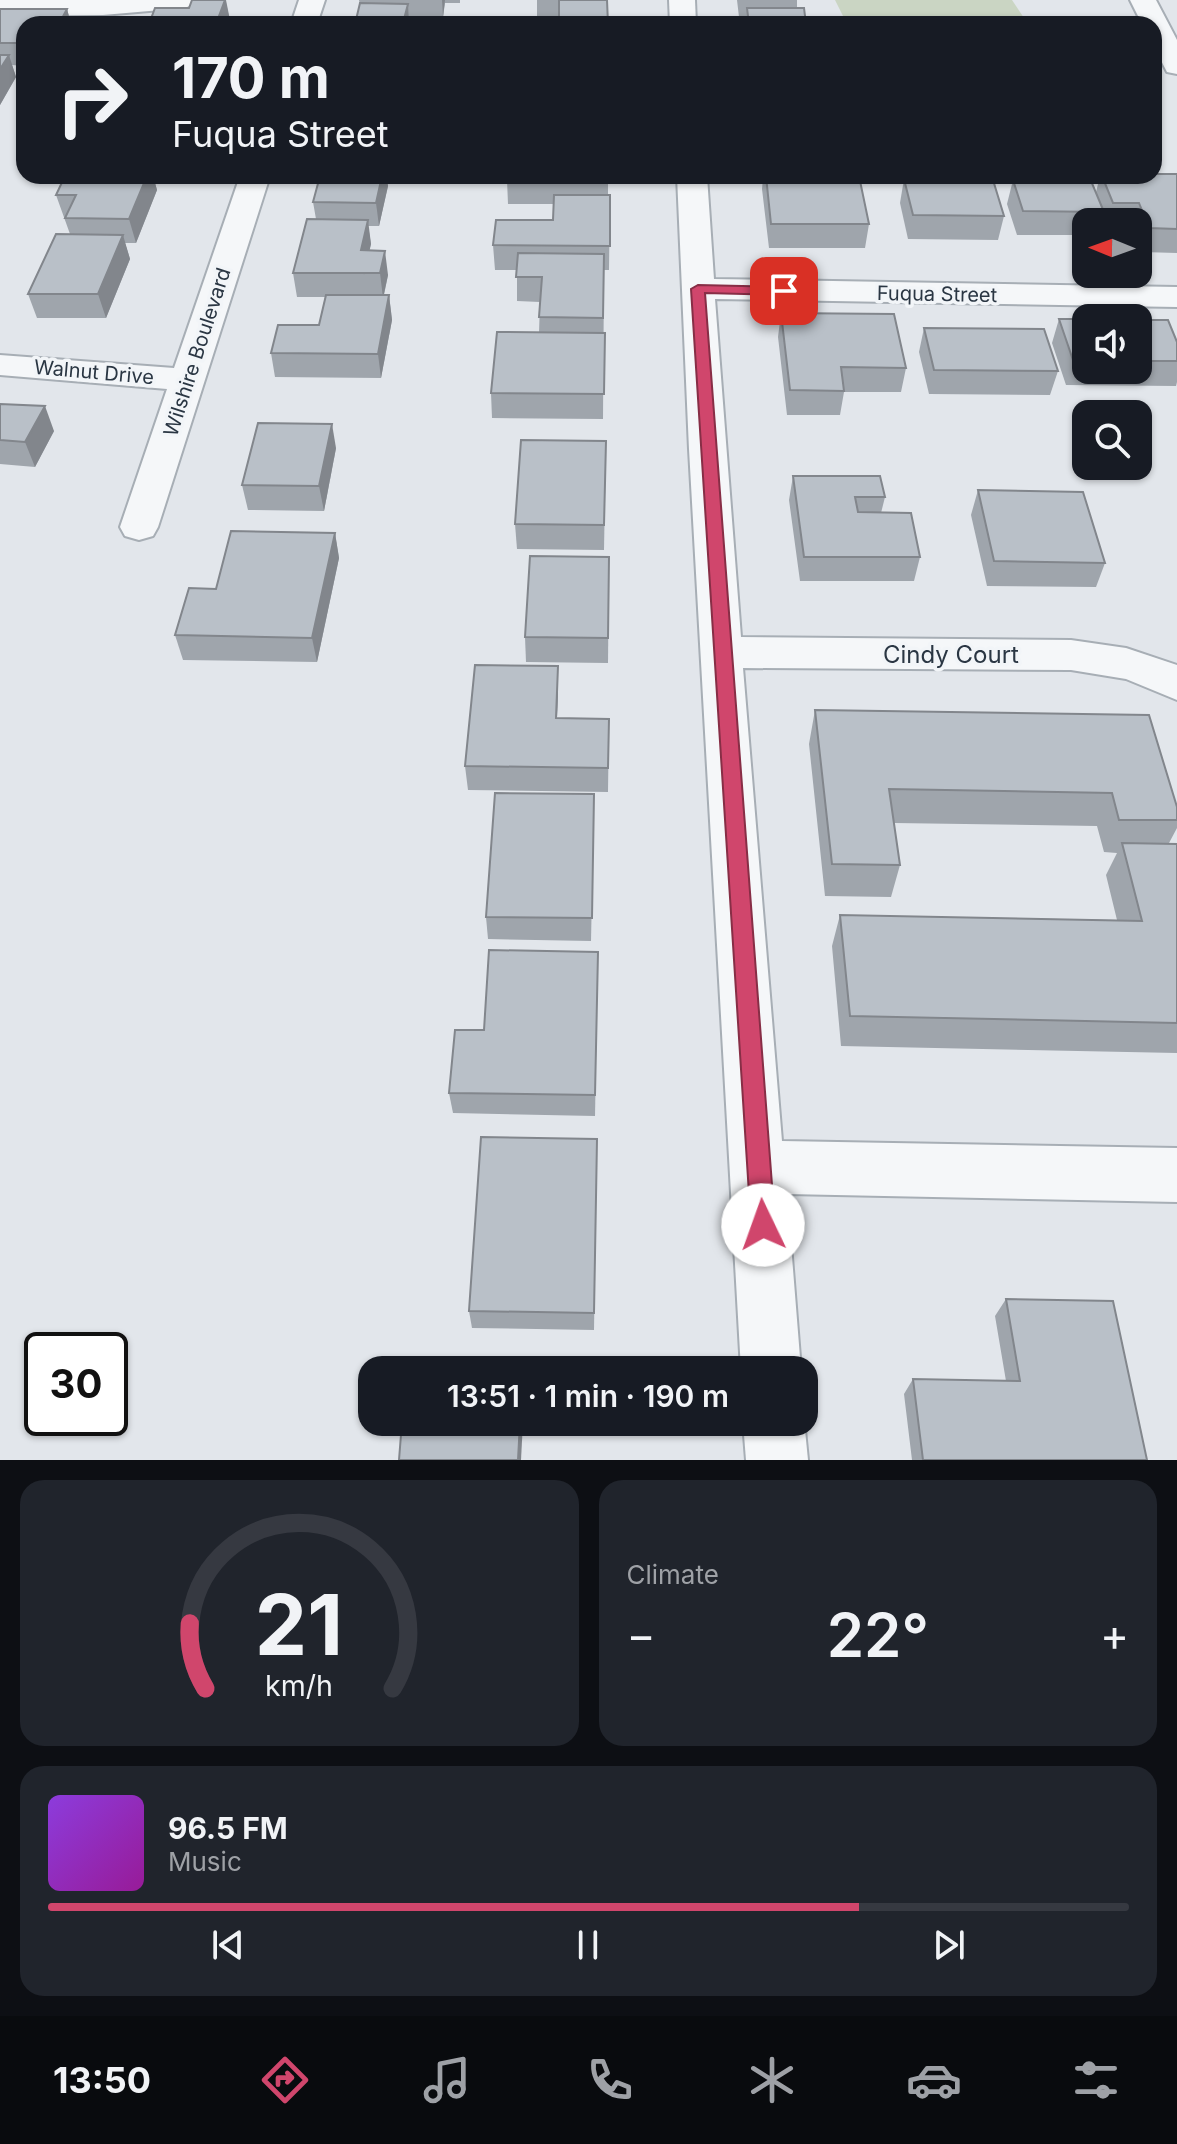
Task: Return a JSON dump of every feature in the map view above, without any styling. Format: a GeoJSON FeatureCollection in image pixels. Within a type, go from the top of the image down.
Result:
{"type":"FeatureCollection","features":[{"type":"Feature","properties":{"kind":"street"},"geometry":{"type":"LineString","coordinates":[[0,8],[103,7],[184,0]]}},
{"type":"Feature","properties":{"kind":"street"},"geometry":{"type":"LineString","coordinates":[[1162,37],[1177,66]]}},
{"type":"Feature","properties":{"kind":"street","name":"Wilshire Boulevard"},"geometry":{"type":"LineString","coordinates":[[139,527],[252,184]]}},
{"type":"Feature","properties":{"kind":"street"},"geometry":{"type":"LineString","coordinates":[[692,184],[721,652],[770,1356]]}},
{"type":"Feature","properties":{"kind":"street","name":"Fuqua Street"},"geometry":{"type":"LineString","coordinates":[[698,289],[1177,297]]}},
{"type":"Feature","properties":{"kind":"street","name":"Walnut Drive"},"geometry":{"type":"LineString","coordinates":[[0,365],[188,380]]}},
{"type":"Feature","properties":{"kind":"street","name":"Cindy Court"},"geometry":{"type":"LineString","coordinates":[[721,652],[1071,655],[1119,660],[1163,675],[1177,684]]}},
{"type":"Feature","properties":{"kind":"street"},"geometry":{"type":"LineString","coordinates":[[759,1167],[1177,1175]]}},
{"type":"Feature","properties":{"kind":"street"},"geometry":{"type":"LineString","coordinates":[[775,1436],[777,1460]]}},
{"type":"Feature","properties":{"kind":"green space"},"geometry":{"type":"Polygon","coordinates":[[[835,0],[1012,0],[1023,16],[843,16],[835,0]]]}},
{"type":"Feature","properties":{"kind":"building"},"geometry":{"type":"Polygon","coordinates":[[[192,0],[225,0],[219,16],[152,16],[155,8],[189,8],[192,0]]]}},
{"type":"Feature","properties":{"kind":"building"},"geometry":{"type":"Polygon","coordinates":[[[559,0],[607,0],[608,16],[559,16],[559,0]]]}},
{"type":"Feature","properties":{"kind":"building"},"geometry":{"type":"Polygon","coordinates":[[[360,3],[408,4],[405,16],[357,16],[360,3]]]}},
{"type":"Feature","properties":{"kind":"building"},"geometry":{"type":"Polygon","coordinates":[[[747,8],[804,8],[805,16],[748,16],[747,8]]]}},
{"type":"Feature","properties":{"kind":"building"},"geometry":{"type":"Polygon","coordinates":[[[0,9],[67,9],[63,16],[16,16],[16,43],[0,43],[0,9]]]}},
{"type":"Feature","properties":{"kind":"building"},"geometry":{"type":"Polygon","coordinates":[[[0,55],[9,55],[0,69],[0,55]]]}},
{"type":"Feature","properties":{"kind":"building"},"geometry":{"type":"Polygon","coordinates":[[[1162,174],[1177,174],[1177,229],[1152,228],[1152,208],[1141,208],[1139,203],[1113,203],[1105,184],[1162,184],[1162,174]]]}},
{"type":"Feature","properties":{"kind":"building"},"geometry":{"type":"Polygon","coordinates":[[[61,184],[144,184],[129,219],[65,218],[76,195],[56,195],[61,184]]]}},
{"type":"Feature","properties":{"kind":"building"},"geometry":{"type":"Polygon","coordinates":[[[318,184],[380,184],[376,203],[313,202],[318,184]]]}},
{"type":"Feature","properties":{"kind":"building"},"geometry":{"type":"Polygon","coordinates":[[[767,184],[861,184],[869,224],[771,224],[767,184]]]}},
{"type":"Feature","properties":{"kind":"building"},"geometry":{"type":"Polygon","coordinates":[[[905,184],[994,184],[1004,216],[913,215],[905,184]]]}},
{"type":"Feature","properties":{"kind":"building"},"geometry":{"type":"Polygon","coordinates":[[[1014,184],[1092,184],[1102,208],[1072,208],[1072,212],[1023,211],[1014,184]]]}},
{"type":"Feature","properties":{"kind":"building"},"geometry":{"type":"Polygon","coordinates":[[[554,195],[610,195],[610,246],[493,245],[496,220],[553,220],[554,195]]]}},
{"type":"Feature","properties":{"kind":"building"},"geometry":{"type":"Polygon","coordinates":[[[307,219],[368,220],[361,250],[385,251],[380,273],[293,273],[307,219]]]}},
{"type":"Feature","properties":{"kind":"building"},"geometry":{"type":"Polygon","coordinates":[[[56,234],[123,235],[98,294],[28,294],[56,234]]]}},
{"type":"Feature","properties":{"kind":"building"},"geometry":{"type":"Polygon","coordinates":[[[518,253],[604,254],[603,318],[539,317],[542,277],[516,277],[518,253]]]}},
{"type":"Feature","properties":{"kind":"building"},"geometry":{"type":"Polygon","coordinates":[[[326,295],[389,295],[378,354],[271,353],[278,325],[319,325],[326,295]]]}},
{"type":"Feature","properties":{"kind":"building"},"geometry":{"type":"Polygon","coordinates":[[[781,313],[894,314],[906,368],[841,367],[844,391],[790,390],[781,313]]]}},
{"type":"Feature","properties":{"kind":"building"},"geometry":{"type":"Polygon","coordinates":[[[1059,319],[1072,319],[1072,357],[1059,319]]]}},
{"type":"Feature","properties":{"kind":"building"},"geometry":{"type":"Polygon","coordinates":[[[1152,320],[1168,320],[1177,342],[1177,361],[1152,361],[1152,320]]]}},
{"type":"Feature","properties":{"kind":"building"},"geometry":{"type":"Polygon","coordinates":[[[924,328],[1044,329],[1058,371],[934,370],[924,328]]]}},
{"type":"Feature","properties":{"kind":"building"},"geometry":{"type":"Polygon","coordinates":[[[497,332],[605,333],[604,394],[491,393],[497,332]]]}},
{"type":"Feature","properties":{"kind":"building"},"geometry":{"type":"Polygon","coordinates":[[[0,404],[45,406],[25,442],[0,440],[0,404]]]}},
{"type":"Feature","properties":{"kind":"building"},"geometry":{"type":"Polygon","coordinates":[[[258,423],[332,424],[319,486],[242,485],[258,423]]]}},
{"type":"Feature","properties":{"kind":"building"},"geometry":{"type":"Polygon","coordinates":[[[521,440],[606,441],[604,525],[515,524],[521,440]]]}},
{"type":"Feature","properties":{"kind":"building"},"geometry":{"type":"Polygon","coordinates":[[[793,476],[880,476],[885,497],[855,497],[858,512],[911,513],[920,557],[804,557],[793,476]]]}},
{"type":"Feature","properties":{"kind":"building"},"geometry":{"type":"Polygon","coordinates":[[[978,490],[1083,492],[1105,563],[994,561],[978,490]]]}},
{"type":"Feature","properties":{"kind":"building"},"geometry":{"type":"Polygon","coordinates":[[[231,531],[335,533],[312,638],[175,635],[189,588],[216,589],[231,531]]]}},
{"type":"Feature","properties":{"kind":"building"},"geometry":{"type":"Polygon","coordinates":[[[530,556],[609,557],[608,638],[525,637],[530,556]]]}},
{"type":"Feature","properties":{"kind":"building"},"geometry":{"type":"Polygon","coordinates":[[[475,665],[558,666],[556,718],[609,719],[608,768],[465,766],[475,665]]]}},
{"type":"Feature","properties":{"kind":"building"},"geometry":{"type":"Polygon","coordinates":[[[815,710],[1149,715],[1177,807],[1177,820],[1119,820],[1112,793],[889,789],[900,865],[832,864],[815,710]]]}},
{"type":"Feature","properties":{"kind":"building"},"geometry":{"type":"Polygon","coordinates":[[[495,793],[594,794],[592,918],[486,917],[495,793]]]}},
{"type":"Feature","properties":{"kind":"building"},"geometry":{"type":"Polygon","coordinates":[[[1122,843],[1177,844],[1177,1023],[850,1016],[840,915],[1142,921],[1122,843]]]}},
{"type":"Feature","properties":{"kind":"building"},"geometry":{"type":"Polygon","coordinates":[[[489,950],[598,952],[595,1095],[449,1093],[455,1030],[484,1030],[489,950]]]}},
{"type":"Feature","properties":{"kind":"building"},"geometry":{"type":"Polygon","coordinates":[[[481,1137],[597,1139],[594,1313],[469,1311],[481,1137]]]}},
{"type":"Feature","properties":{"kind":"building"},"geometry":{"type":"Polygon","coordinates":[[[1006,1299],[1113,1301],[1147,1460],[923,1460],[913,1379],[1020,1381],[1006,1299]]]}},
{"type":"Feature","properties":{"kind":"building"},"geometry":{"type":"Polygon","coordinates":[[[401,1436],[519,1436],[518,1460],[399,1460],[401,1436]]]}},
{"type":"Feature","properties":{"kind":"route"},"geometry":{"type":"LineString","coordinates":[[763,1225],[698,289],[784,291]]}}]}
